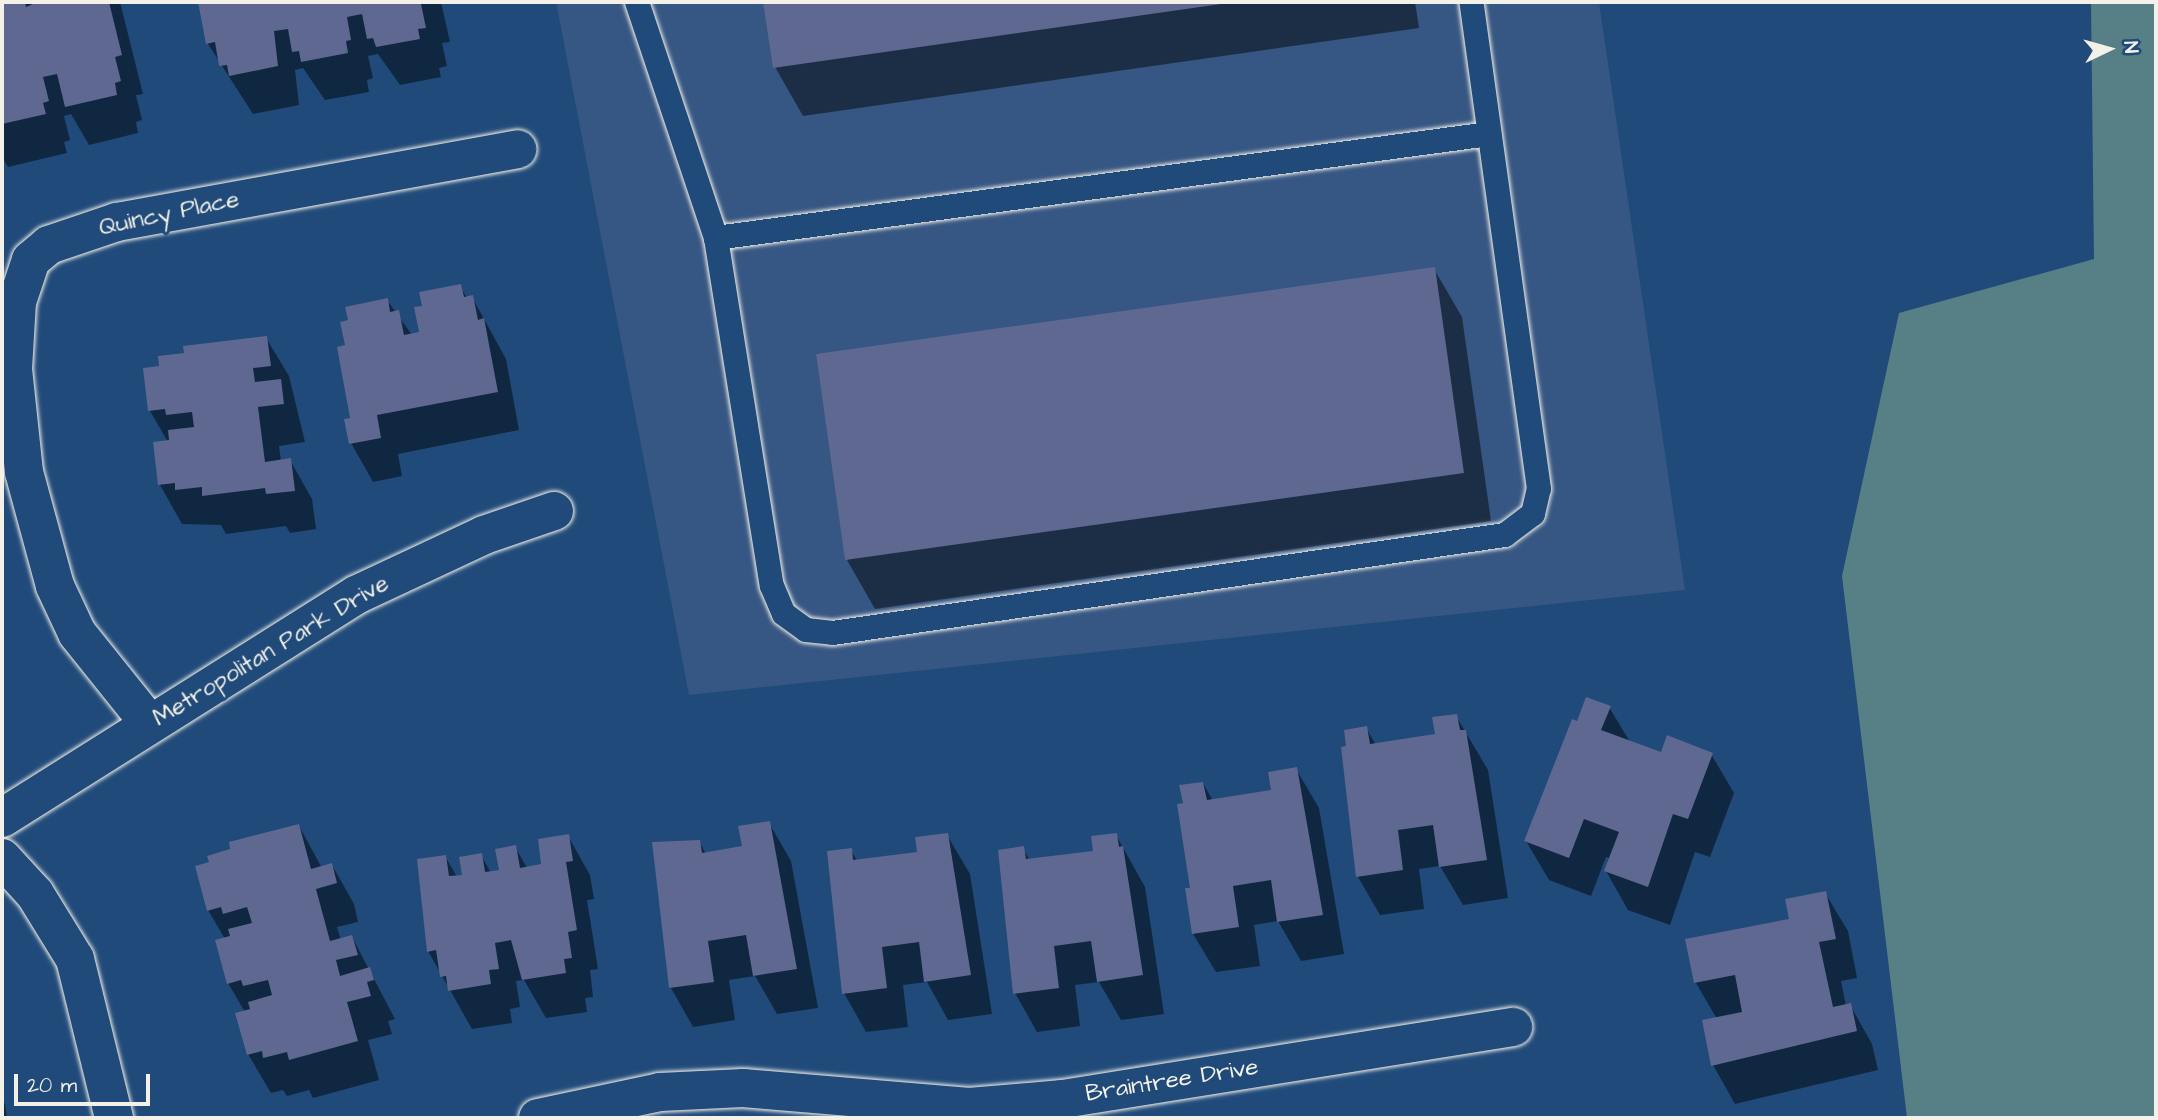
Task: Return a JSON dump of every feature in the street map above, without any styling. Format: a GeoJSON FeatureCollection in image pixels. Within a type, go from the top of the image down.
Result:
{"type":"FeatureCollection","features":[{"type":"Feature","properties":{"kind":"street","name":"Quincy Place"},"geometry":{"type":"LineString","coordinates":[[149,723],[77,633],[55,586],[24,472],[13,369],[17,302],[31,260],[49,245],[117,222],[517,149]]}},
{"type":"Feature","properties":{"kind":"street","name":"Metropolitan Park Drive"},"geometry":{"type":"LineString","coordinates":[[2,818],[149,723],[356,596],[484,535],[554,511]]}},
{"type":"Feature","properties":{"kind":"street"},"geometry":{"type":"LineString","coordinates":[[2,858],[34,894],[75,959],[114,1118]]}},
{"type":"Feature","properties":{"kind":"street","name":"Braintree Drive"},"geometry":{"type":"LineString","coordinates":[[538,1118],[660,1092],[743,1088],[969,1107],[1050,1100],[1513,1027]]}},
{"type":"Feature","properties":{"kind":"lane"},"geometry":{"type":"LineString","coordinates":[[637,2],[716,238],[772,586],[783,614],[806,630],[833,633],[1505,535],[1533,514],[1539,489],[1471,2]]}},
{"type":"Feature","properties":{"kind":"lane"},"geometry":{"type":"LineString","coordinates":[[716,238],[1489,134]]}},
{"type":"Feature","properties":{"kind":"shaded area"},"geometry":{"type":"Polygon","coordinates":[[[556,2],[1599,2],[1685,590],[689,695],[556,2]]]}},
{"type":"Feature","properties":{"kind":"green space"},"geometry":{"type":"Polygon","coordinates":[[[2091,2],[2156,2],[2156,1118],[1907,1118],[1842,576],[1899,313],[2094,259],[2091,2]]]}},
{"type":"Feature","properties":{"kind":"building"},"geometry":{"type":"Polygon","coordinates":[[[2,2],[25,2],[26,7],[38,2],[109,2],[122,55],[115,57],[121,81],[115,83],[117,95],[65,107],[57,74],[43,77],[49,101],[43,103],[46,114],[2,124],[2,2]]]}},
{"type":"Feature","properties":{"kind":"building"},"geometry":{"type":"Polygon","coordinates":[[[198,2],[428,3],[421,4],[426,28],[418,29],[420,39],[376,47],[373,38],[367,39],[362,14],[347,17],[351,40],[346,41],[348,53],[301,62],[299,51],[292,52],[288,29],[274,31],[278,66],[229,76],[227,65],[219,66],[215,42],[206,44],[198,2]]]}},
{"type":"Feature","properties":{"kind":"building"},"geometry":{"type":"Polygon","coordinates":[[[763,2],[1227,2],[1228,3],[773,68],[763,2]]]}},
{"type":"Feature","properties":{"kind":"building"},"geometry":{"type":"Polygon","coordinates":[[[1435,267],[1464,473],[845,560],[816,354],[1435,267]]]}},
{"type":"Feature","properties":{"kind":"building"},"geometry":{"type":"Polygon","coordinates":[[[461,284],[464,297],[473,295],[478,320],[484,318],[498,392],[377,415],[381,438],[349,444],[344,419],[350,418],[337,347],[345,345],[340,322],[348,320],[345,307],[388,298],[390,312],[399,310],[404,335],[419,332],[414,307],[422,306],[419,292],[461,284]]]}},
{"type":"Feature","properties":{"kind":"building"},"geometry":{"type":"Polygon","coordinates":[[[267,336],[271,366],[253,368],[255,382],[281,379],[284,404],[258,407],[265,462],[291,458],[295,491],[266,494],[265,488],[202,496],[202,487],[175,490],[175,483],[158,485],[153,442],[169,440],[168,430],[194,427],[192,412],[166,415],[165,409],[148,411],[143,368],[159,366],[158,356],[184,353],[183,346],[267,336]]]}},
{"type":"Feature","properties":{"kind":"building"},"geometry":{"type":"Polygon","coordinates":[[[1586,697],[1611,706],[1601,730],[1661,752],[1667,735],[1713,753],[1688,819],[1673,814],[1648,887],[1604,871],[1619,832],[1584,819],[1569,858],[1524,841],[1572,719],[1577,721],[1586,697]]]}},
{"type":"Feature","properties":{"kind":"building"},"geometry":{"type":"Polygon","coordinates":[[[1457,714],[1460,730],[1466,730],[1487,860],[1439,867],[1433,825],[1398,830],[1403,870],[1356,877],[1341,747],[1346,746],[1344,730],[1367,726],[1370,744],[1435,734],[1432,717],[1457,714]]]}},
{"type":"Feature","properties":{"kind":"building"},"geometry":{"type":"Polygon","coordinates":[[[1297,767],[1323,915],[1277,922],[1271,880],[1233,886],[1239,927],[1192,934],[1185,888],[1190,888],[1177,804],[1183,803],[1179,785],[1203,782],[1207,800],[1271,790],[1268,772],[1297,767]]]}},
{"type":"Feature","properties":{"kind":"building"},"geometry":{"type":"Polygon","coordinates":[[[770,821],[797,969],[753,976],[746,935],[708,941],[714,982],[669,988],[652,842],[700,840],[702,853],[742,846],[738,826],[770,821]]]}},
{"type":"Feature","properties":{"kind":"building"},"geometry":{"type":"Polygon","coordinates":[[[299,824],[311,869],[332,863],[337,883],[316,889],[330,941],[352,935],[358,955],[336,960],[340,976],[370,967],[374,980],[367,982],[371,996],[347,1002],[358,1041],[289,1060],[287,1052],[263,1058],[262,1051],[247,1055],[235,1013],[250,1009],[248,1002],[272,995],[268,980],[243,986],[241,980],[227,984],[215,940],[230,936],[228,929],[252,923],[247,907],[223,914],[221,907],[207,911],[195,866],[209,862],[207,856],[230,849],[229,842],[299,824]]]}},
{"type":"Feature","properties":{"kind":"building"},"geometry":{"type":"Polygon","coordinates":[[[948,833],[971,975],[924,982],[919,942],[882,947],[887,988],[842,994],[827,851],[852,848],[853,860],[917,852],[915,837],[948,833]]]}},
{"type":"Feature","properties":{"kind":"building"},"geometry":{"type":"Polygon","coordinates":[[[1117,833],[1119,847],[1123,846],[1143,975],[1097,982],[1091,941],[1054,946],[1059,988],[1013,994],[998,850],[1024,846],[1026,859],[1093,851],[1091,836],[1117,833]]]}},
{"type":"Feature","properties":{"kind":"building"},"geometry":{"type":"Polygon","coordinates":[[[569,834],[573,861],[566,862],[577,930],[568,932],[572,958],[564,959],[566,973],[522,980],[511,940],[495,943],[499,969],[489,970],[491,984],[448,991],[446,976],[440,977],[436,950],[427,952],[417,859],[446,855],[449,876],[462,875],[459,857],[482,853],[485,872],[499,870],[495,849],[516,845],[520,868],[541,864],[538,839],[569,834]]]}},
{"type":"Feature","properties":{"kind":"building"},"geometry":{"type":"Polygon","coordinates":[[[1826,891],[1836,939],[1819,942],[1833,1007],[1851,1003],[1857,1031],[1711,1066],[1702,1020],[1742,1012],[1735,975],[1694,983],[1685,939],[1789,919],[1785,899],[1826,891]]]}}]}
